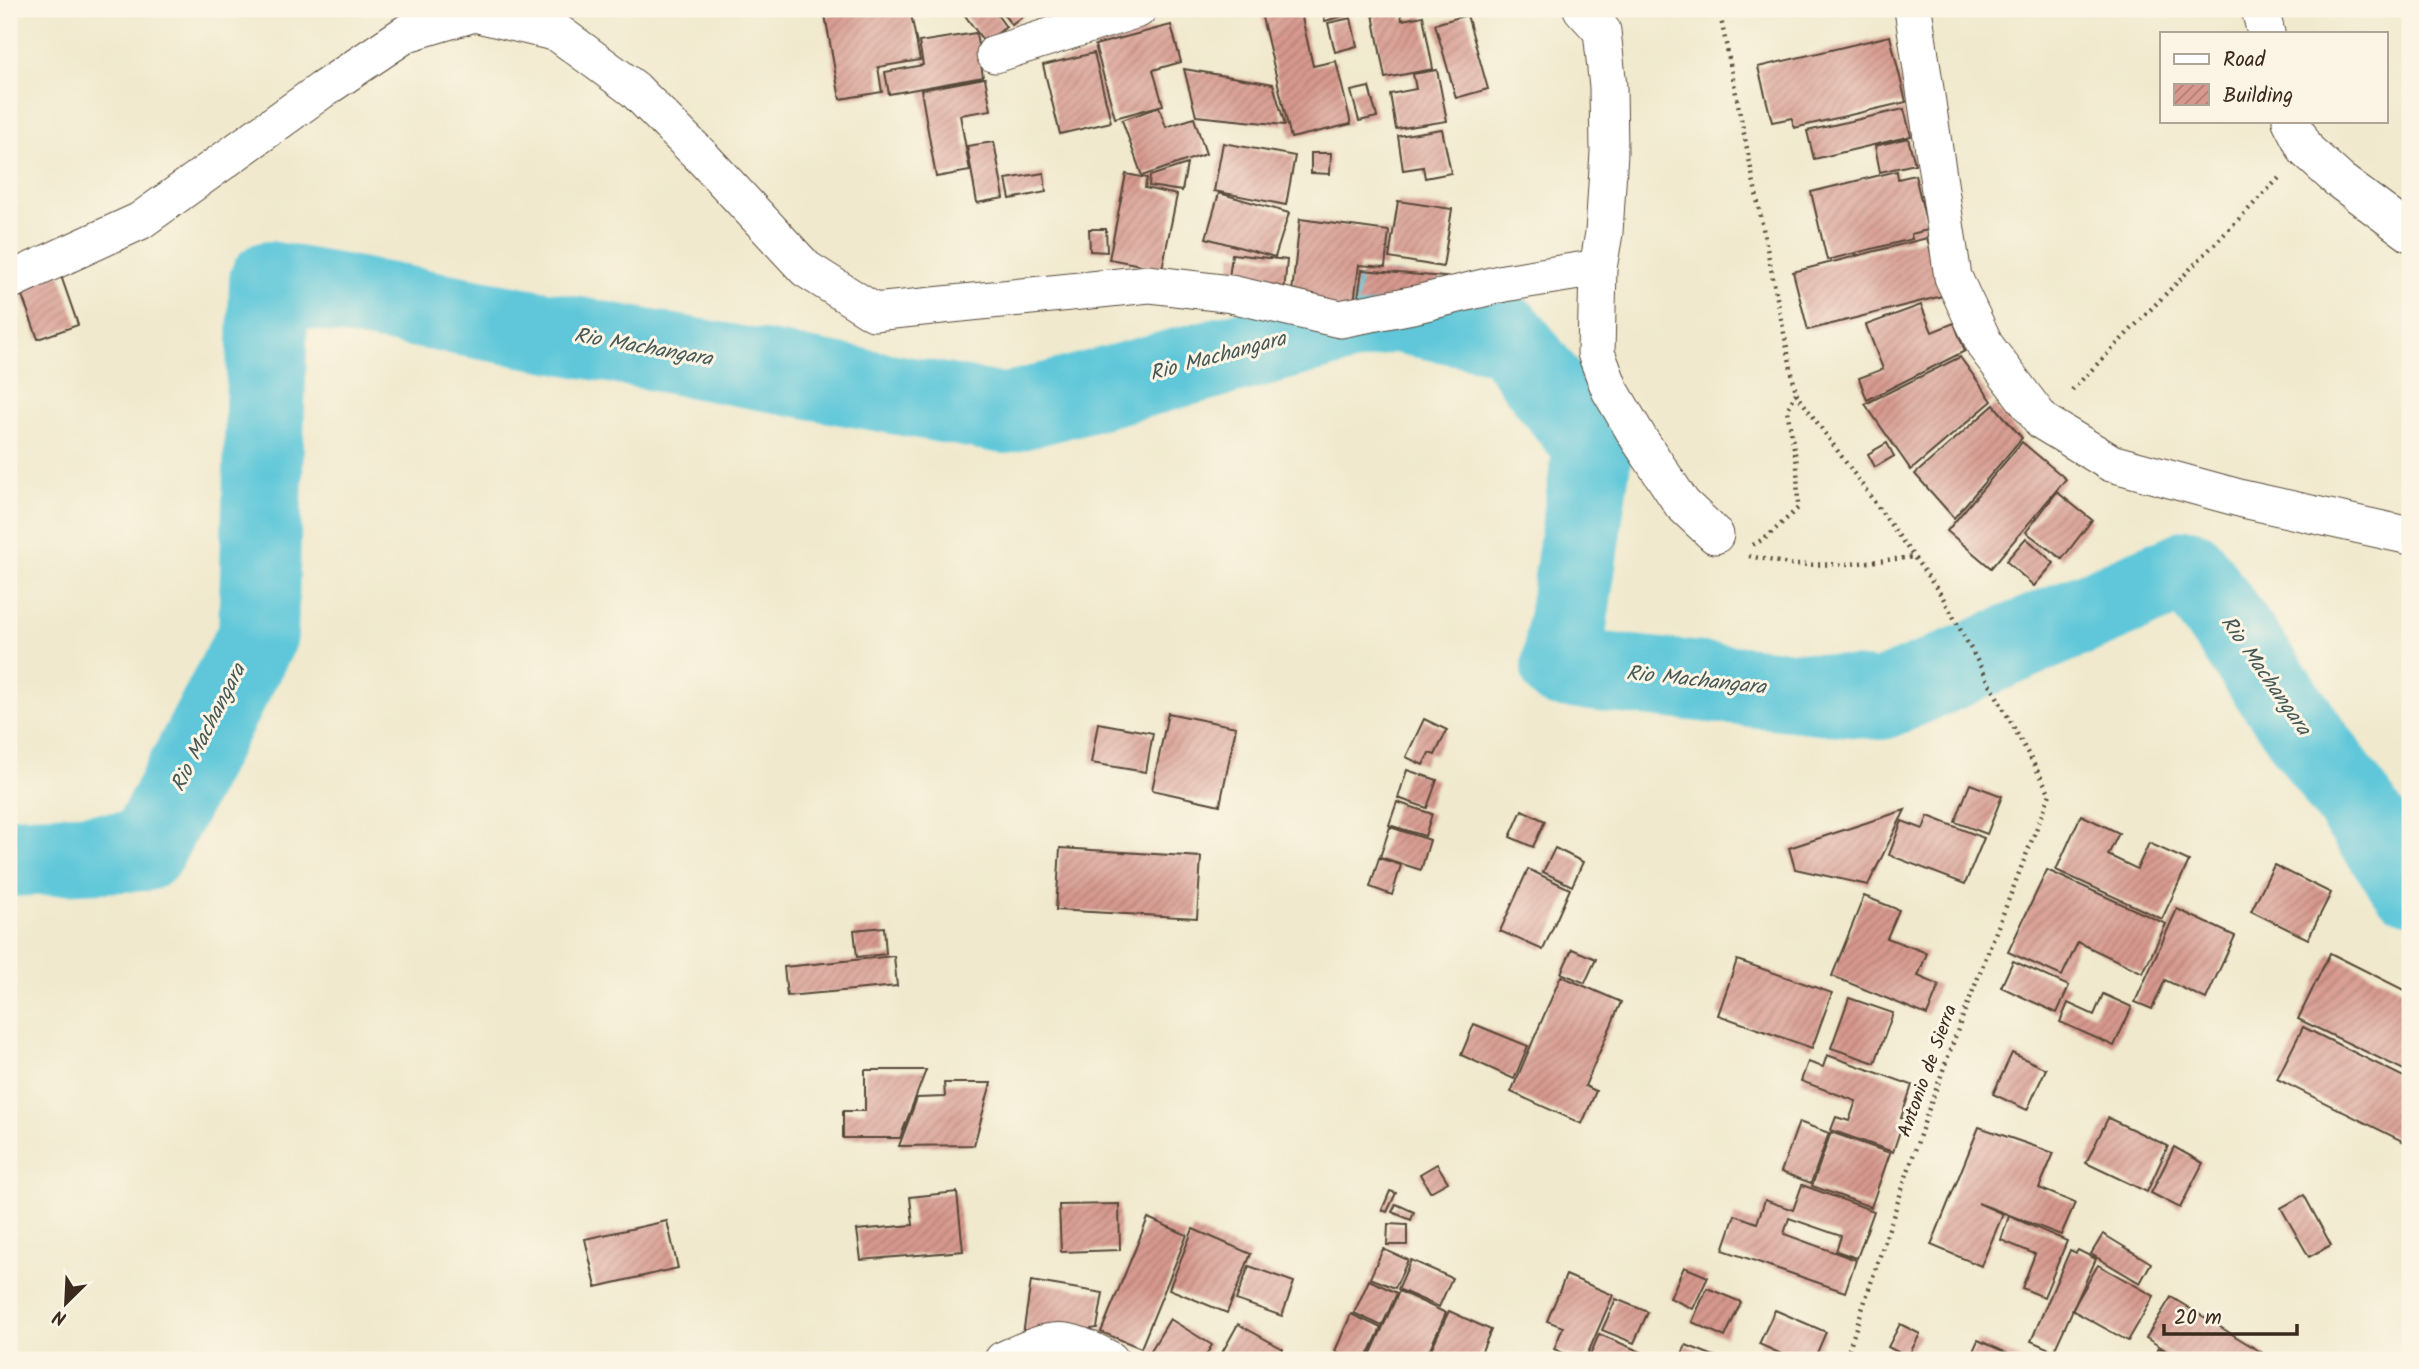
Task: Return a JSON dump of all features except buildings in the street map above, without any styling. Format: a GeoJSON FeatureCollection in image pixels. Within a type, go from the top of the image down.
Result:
{"type":"FeatureCollection","features":[{"type":"Feature","properties":{"kind":"street"},"geometry":{"type":"LineString","coordinates":[[995,54],[1138,9]]}},
{"type":"Feature","properties":{"kind":"street"},"geometry":{"type":"LineString","coordinates":[[1582,9],[1602,30],[1608,87],[1609,152],[1604,233],[1598,268],[1596,353],[1610,390],[1682,504],[1726,544]]}},
{"type":"Feature","properties":{"kind":"street"},"geometry":{"type":"LineString","coordinates":[[1913,9],[1953,277],[1986,346],[2042,421],[2111,463],[2243,499],[2410,536]]}},
{"type":"Feature","properties":{"kind":"street"},"geometry":{"type":"LineString","coordinates":[[2260,9],[2266,32]]}},
{"type":"Feature","properties":{"kind":"street"},"geometry":{"type":"LineString","coordinates":[[9,281],[140,221],[407,33],[474,13],[558,33],[634,89],[703,158],[806,269],[874,312],[1149,284],[1231,294],[1340,319],[1504,283],[1598,268]]}},
{"type":"Feature","properties":{"kind":"street"},"geometry":{"type":"LineString","coordinates":[[2299,135],[2339,180],[2410,233]]}},
{"type":"Feature","properties":{"kind":"street"},"geometry":{"type":"LineString","coordinates":[[1003,1360],[1039,1344],[1062,1340],[1084,1346],[1110,1360]]}},
{"type":"Feature","properties":{"kind":"path"},"geometry":{"type":"LineString","coordinates":[[1718,9],[1796,393],[1914,557],[1850,564],[1794,565],[1726,544]]}},
{"type":"Feature","properties":{"kind":"path"},"geometry":{"type":"LineString","coordinates":[[2042,421],[2299,135]]}},
{"type":"Feature","properties":{"kind":"path"},"geometry":{"type":"LineString","coordinates":[[1726,544],[1767,537],[1798,509],[1797,464],[1787,410],[1796,393]]}},
{"type":"Feature","properties":{"kind":"path","name":"Antonio de Sierra"},"geometry":{"type":"LineString","coordinates":[[1843,1360],[1847,1355],[1939,1079],[2050,794],[1942,596],[1914,557]]}},
{"type":"Feature","properties":{"kind":"waterway","name":"Rio Machangara"},"geometry":{"type":"LineString","coordinates":[[9,857],[145,851],[258,634],[269,281],[1004,414],[1391,312],[1507,335],[1593,447],[1561,668],[1881,700],[2189,569],[2410,883]]}}]}
